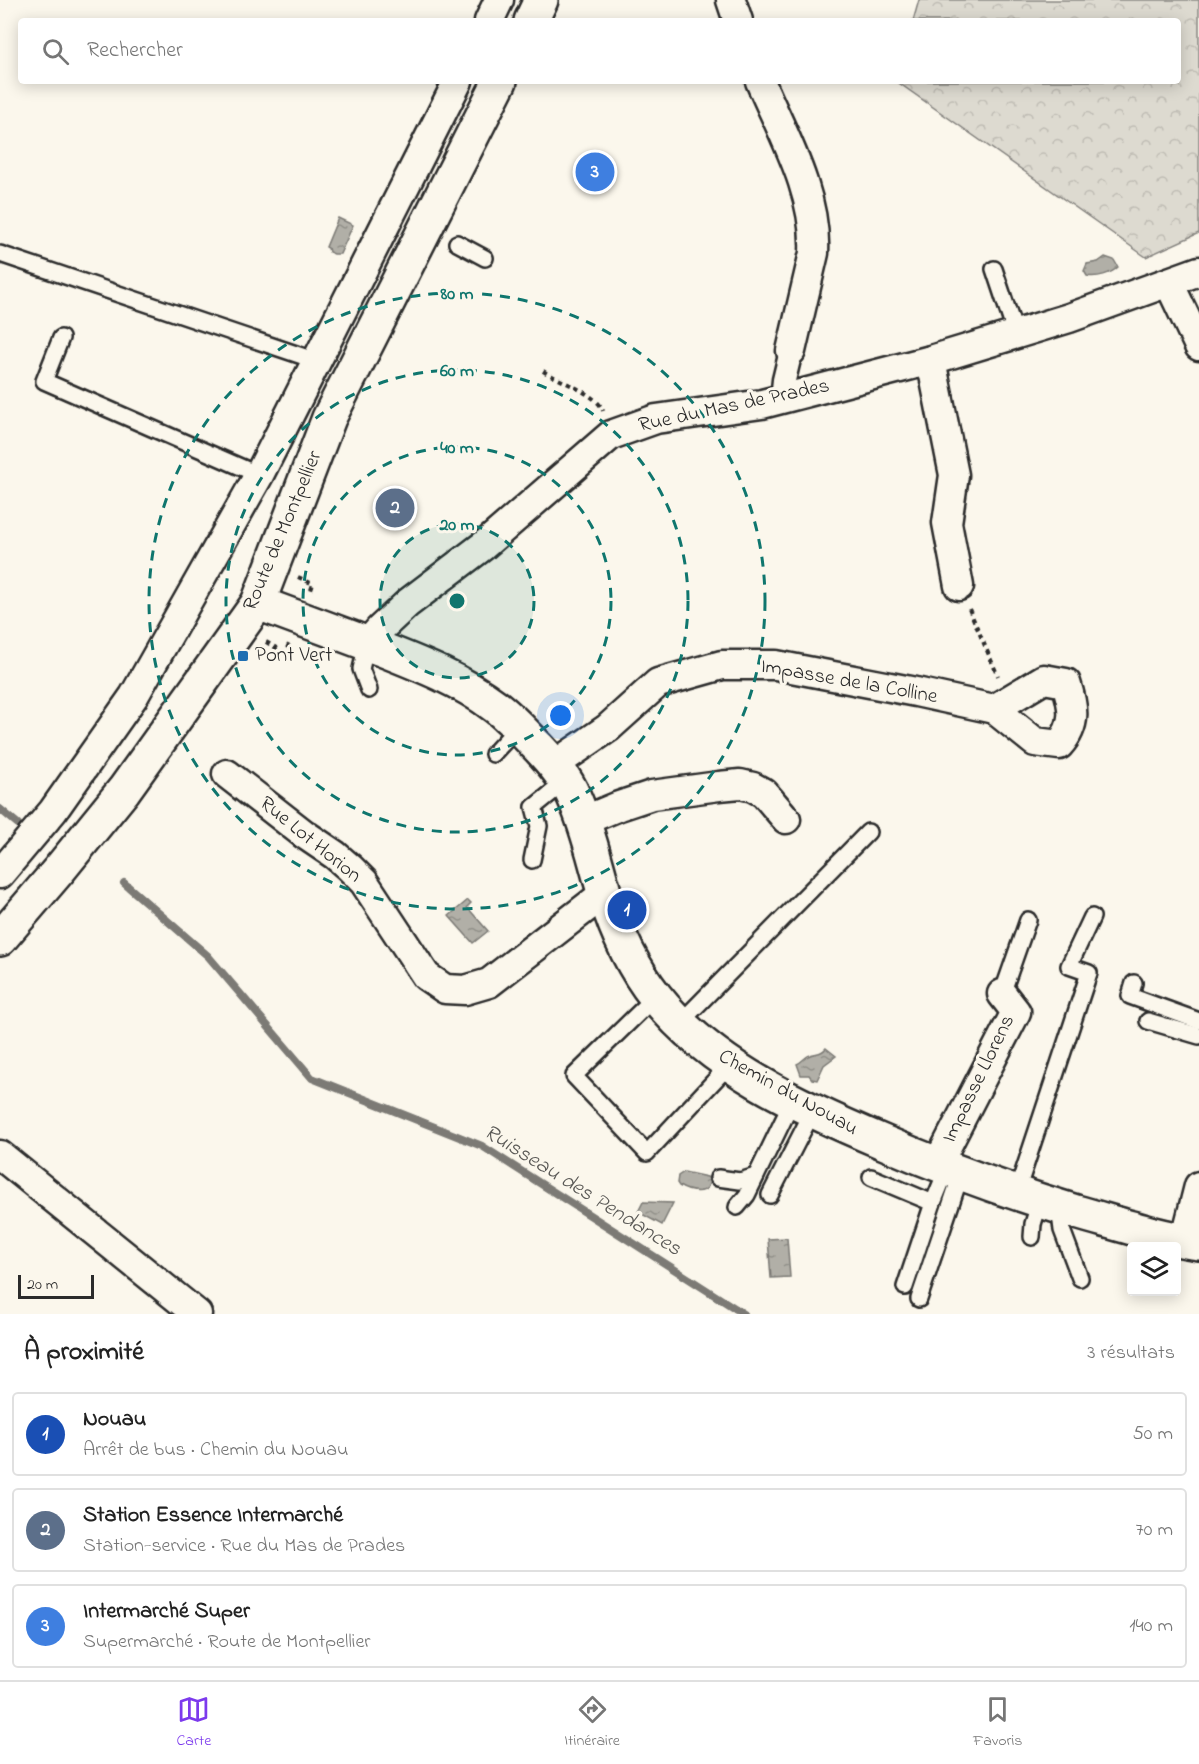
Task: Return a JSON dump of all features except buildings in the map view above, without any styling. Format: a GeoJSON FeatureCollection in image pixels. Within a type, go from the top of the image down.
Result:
{"type":"FeatureCollection","features":[{"type":"Feature","properties":{"kind":"street"},"geometry":{"type":"LineString","coordinates":[[490,18],[499,0]]}},
{"type":"Feature","properties":{"kind":"street"},"geometry":{"type":"LineString","coordinates":[[532,18],[541,0]]}},
{"type":"Feature","properties":{"kind":"street"},"geometry":{"type":"LineString","coordinates":[[731,0],[737,18]]}},
{"type":"Feature","properties":{"kind":"street","name":"Route de Montpellier"},"geometry":{"type":"LineString","coordinates":[[0,874],[53,811],[134,696],[259,475],[456,84]]}},
{"type":"Feature","properties":{"kind":"street","name":"Route de Montpellier"},"geometry":{"type":"LineString","coordinates":[[0,939],[124,790],[258,603],[329,418],[498,84]]}},
{"type":"Feature","properties":{"kind":"street"},"geometry":{"type":"LineString","coordinates":[[761,84],[798,168],[812,213],[814,238],[814,253],[784,380],[782,399]]}},
{"type":"Feature","properties":{"kind":"street","name":"Rue du Mas de Prades"},"geometry":{"type":"LineString","coordinates":[[367,644],[408,603],[483,546],[611,435],[656,419],[762,404],[931,360],[1016,335],[1199,271]]}},
{"type":"Feature","properties":{"kind":"street"},"geometry":{"type":"LineString","coordinates":[[1169,283],[1199,346]]}},
{"type":"Feature","properties":{"kind":"street"},"geometry":{"type":"LineString","coordinates":[[931,360],[954,475],[947,524],[959,586]]}},
{"type":"Feature","properties":{"kind":"street","name":"Chemin du Nouau"},"geometry":{"type":"LineString","coordinates":[[258,603],[427,666],[498,708],[518,727],[560,773],[584,821],[604,893],[619,934],[645,982],[680,1023],[712,1052],[750,1077],[830,1120],[948,1169],[1038,1200],[1125,1226],[1192,1242]]}},
{"type":"Feature","properties":{"kind":"street","name":"Impasse de la Colline"},"geometry":{"type":"LineString","coordinates":[[560,773],[658,684],[722,665],[776,665],[916,692],[1003,704]]}},
{"type":"Feature","properties":{"kind":"street","name":"Rue Lot Horion"},"geometry":{"type":"LineString","coordinates":[[227,774],[350,868],[364,882],[426,976],[445,989],[465,990],[489,982],[604,893]]}},
{"type":"Feature","properties":{"kind":"street"},"geometry":{"type":"LineString","coordinates":[[584,821],[652,795],[740,784],[764,793],[786,819]]}},
{"type":"Feature","properties":{"kind":"street","name":"Impasse Llorens"},"geometry":{"type":"LineString","coordinates":[[948,1169],[1016,1012],[1002,994]]}},
{"type":"Feature","properties":{"kind":"street"},"geometry":{"type":"LineString","coordinates":[[0,1155],[197,1314]]}},
{"type":"Feature","properties":{"kind":"street"},"geometry":{"type":"LineString","coordinates":[[1192,1242],[1199,1186]]}},
{"type":"Feature","properties":{"kind":"lane"},"geometry":{"type":"LineString","coordinates":[[458,243],[485,258]]}},
{"type":"Feature","properties":{"kind":"lane"},"geometry":{"type":"LineString","coordinates":[[0,254],[317,361]]}},
{"type":"Feature","properties":{"kind":"lane"},"geometry":{"type":"LineString","coordinates":[[994,268],[1016,335]]}},
{"type":"Feature","properties":{"kind":"lane"},"geometry":{"type":"LineString","coordinates":[[61,338],[44,381],[259,475]]}},
{"type":"Feature","properties":{"kind":"lane"},"geometry":{"type":"LineString","coordinates":[[367,644],[361,669],[369,690]]}},
{"type":"Feature","properties":{"kind":"lane"},"geometry":{"type":"LineString","coordinates":[[493,754],[518,727]]}},
{"type":"Feature","properties":{"kind":"lane"},"geometry":{"type":"LineString","coordinates":[[532,860],[539,826],[534,807],[560,773]]}},
{"type":"Feature","properties":{"kind":"lane"},"geometry":{"type":"LineString","coordinates":[[680,1023],[868,832]]}},
{"type":"Feature","properties":{"kind":"lane"},"geometry":{"type":"LineString","coordinates":[[1032,1237],[1038,1200],[1089,973],[1070,966],[1092,917]]}},
{"type":"Feature","properties":{"kind":"lane"},"geometry":{"type":"LineString","coordinates":[[1002,994],[1028,920]]}},
{"type":"Feature","properties":{"kind":"lane"},"geometry":{"type":"LineString","coordinates":[[1134,983],[1130,996],[1199,1021]]}},
{"type":"Feature","properties":{"kind":"lane"},"geometry":{"type":"LineString","coordinates":[[656,996],[574,1076],[647,1153],[730,1064]]}},
{"type":"Feature","properties":{"kind":"lane"},"geometry":{"type":"LineString","coordinates":[[1148,1022],[1199,1036]]}},
{"type":"Feature","properties":{"kind":"lane"},"geometry":{"type":"LineString","coordinates":[[737,1207],[747,1195],[756,1176],[803,1105]]}},
{"type":"Feature","properties":{"kind":"lane"},"geometry":{"type":"LineString","coordinates":[[770,1195],[803,1105]]}},
{"type":"Feature","properties":{"kind":"lane"},"geometry":{"type":"LineString","coordinates":[[905,1287],[933,1203],[948,1169]]}},
{"type":"Feature","properties":{"kind":"lane"},"geometry":{"type":"LineString","coordinates":[[919,1299],[948,1169]]}},
{"type":"Feature","properties":{"kind":"lane"},"geometry":{"type":"LineString","coordinates":[[718,1178],[740,1181],[756,1176]]}},
{"type":"Feature","properties":{"kind":"lane"},"geometry":{"type":"LineString","coordinates":[[871,1177],[933,1203]]}},
{"type":"Feature","properties":{"kind":"lane"},"geometry":{"type":"LineString","coordinates":[[1038,1200],[1062,1230],[1080,1278]]}},
{"type":"Feature","properties":{"kind":"path"},"geometry":{"type":"LineString","coordinates":[[543,371],[586,393],[602,406],[611,435]]}},
{"type":"Feature","properties":{"kind":"path"},"geometry":{"type":"LineString","coordinates":[[959,586],[1002,687],[1003,704]]}},
{"type":"Feature","properties":{"kind":"green space"},"geometry":{"type":"Polygon","coordinates":[[[919,0],[1199,0],[1199,233],[1146,257],[900,84],[1181,84],[1181,18],[914,18],[919,0]]]}},
{"type":"Feature","properties":{"kind":"water"},"geometry":{"type":"Polygon","coordinates":[[[338,218],[353,225],[340,254],[334,254],[326,247],[338,218]]]}},
{"type":"Feature","properties":{"kind":"water"},"geometry":{"type":"Polygon","coordinates":[[[1105,257],[1114,260],[1118,267],[1104,275],[1087,276],[1084,271],[1087,264],[1098,262],[1105,257]]]}},
{"type":"Feature","properties":{"kind":"water"},"geometry":{"type":"Polygon","coordinates":[[[468,900],[471,903],[467,907],[488,931],[473,943],[449,916],[468,900]]]}},
{"type":"Feature","properties":{"kind":"water"},"geometry":{"type":"Polygon","coordinates":[[[826,1048],[836,1056],[824,1065],[817,1080],[812,1079],[809,1075],[801,1075],[797,1064],[826,1048]]]}},
{"type":"Feature","properties":{"kind":"water"},"geometry":{"type":"Polygon","coordinates":[[[684,1172],[707,1177],[709,1185],[707,1189],[698,1192],[679,1186],[678,1176],[684,1172]]]}},
{"type":"Feature","properties":{"kind":"water"},"geometry":{"type":"Polygon","coordinates":[[[643,1202],[673,1203],[662,1225],[638,1212],[643,1202]]]}},
{"type":"Feature","properties":{"kind":"water"},"geometry":{"type":"Polygon","coordinates":[[[787,1238],[790,1277],[771,1278],[768,1239],[787,1238]]]}},
{"type":"Feature","properties":{"kind":"waterway","name":"Ruisseau des Pendances"},"geometry":{"type":"LineString","coordinates":[[0,809],[18,824]]}},
{"type":"Feature","properties":{"kind":"waterway","name":"Ruisseau des Pendances"},"geometry":{"type":"LineString","coordinates":[[124,883],[208,956],[312,1078],[482,1146],[744,1314]]}},
{"type":"Feature","properties":{"kind":"place","name":"Intermarché Super"},"geometry":{"type":"Point","coordinates":[595,172]}},
{"type":"Feature","properties":{"kind":"place","name":"Station Essence Intermarché"},"geometry":{"type":"Point","coordinates":[395,508]}},
{"type":"Feature","properties":{"kind":"place","name":"Pont Vert"},"geometry":{"type":"Point","coordinates":[243,656]}},
{"type":"Feature","properties":{"kind":"place","name":"Nouau"},"geometry":{"type":"Point","coordinates":[627,910]}}]}
